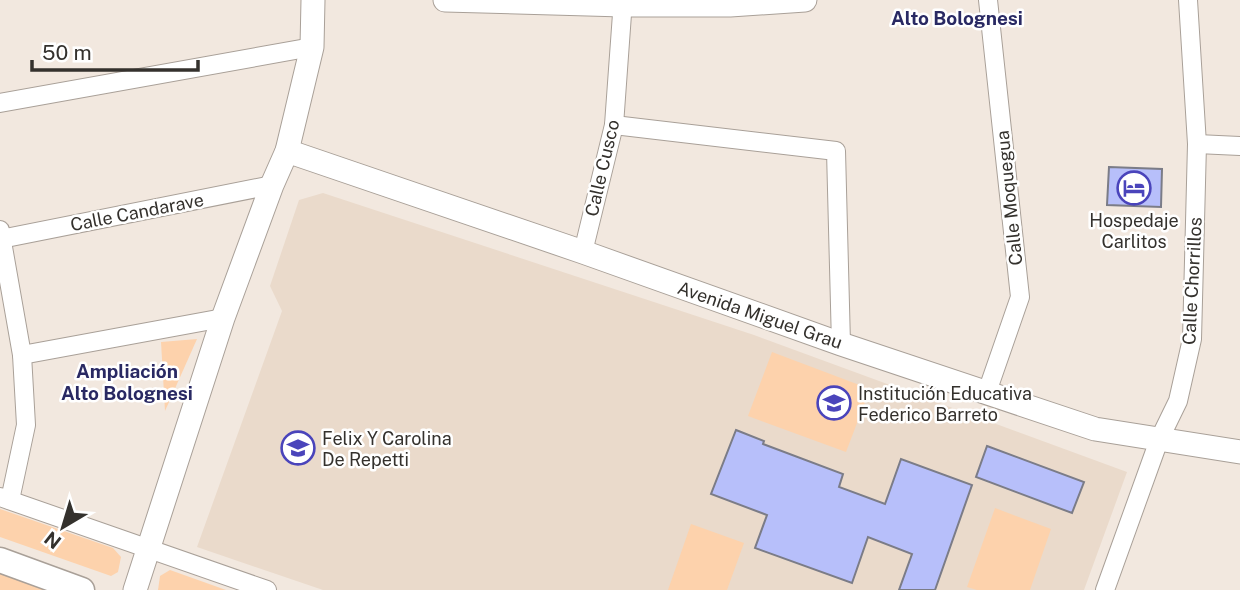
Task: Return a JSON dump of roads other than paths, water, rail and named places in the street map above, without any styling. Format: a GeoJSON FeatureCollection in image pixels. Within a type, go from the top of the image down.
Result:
{"type":"FeatureCollection","features":[{"type":"Feature","properties":{"kind":"main road"},"geometry":{"type":"LineString","coordinates":[[0,561],[82,590]]}},
{"type":"Feature","properties":{"kind":"street"},"geometry":{"type":"LineString","coordinates":[[135,590],[223,318],[287,151],[312,47],[313,0]]}},
{"type":"Feature","properties":{"kind":"street"},"geometry":{"type":"LineString","coordinates":[[445,0],[730,5],[805,0]]}},
{"type":"Feature","properties":{"kind":"street","name":"Calle Moquegua"},"geometry":{"type":"LineString","coordinates":[[987,392],[1020,297],[988,0]]}},
{"type":"Feature","properties":{"kind":"street","name":"Calle Chorrillos"},"geometry":{"type":"LineString","coordinates":[[1105,590],[1159,440],[1178,401],[1192,339],[1197,144],[1188,0]]}},
{"type":"Feature","properties":{"kind":"street","name":"Calle Cusco"},"geometry":{"type":"LineString","coordinates":[[583,252],[614,125],[623,3]]}},
{"type":"Feature","properties":{"kind":"street"},"geometry":{"type":"LineString","coordinates":[[0,103],[312,47]]}},
{"type":"Feature","properties":{"kind":"street"},"geometry":{"type":"LineString","coordinates":[[614,125],[836,151],[841,344]]}},
{"type":"Feature","properties":{"kind":"street"},"geometry":{"type":"LineString","coordinates":[[1197,144],[1240,145]]}},
{"type":"Feature","properties":{"kind":"street","name":"Avenida Miguel Grau"},"geometry":{"type":"LineString","coordinates":[[287,151],[841,344],[1096,429],[1240,452]]}},
{"type":"Feature","properties":{"kind":"street","name":"Calle Candarave"},"geometry":{"type":"LineString","coordinates":[[1,234],[272,185]]}},
{"type":"Feature","properties":{"kind":"street"},"geometry":{"type":"LineString","coordinates":[[1,234],[22,355],[26,425],[5,498],[267,590]]}},
{"type":"Feature","properties":{"kind":"street"},"geometry":{"type":"LineString","coordinates":[[22,355],[223,318]]}},
{"type":"Feature","properties":{"kind":"place","name":"Hospedaje Carlitos"},"geometry":{"type":"Point","coordinates":[1134,188]}},
{"type":"Feature","properties":{"kind":"place","name":"Institución Educativa Federico Barreto"},"geometry":{"type":"Point","coordinates":[834,403]}},
{"type":"Feature","properties":{"kind":"place","name":"Felix Y Carolina De Repetti"},"geometry":{"type":"Point","coordinates":[298,448]}},
{"type":"Feature","properties":{"kind":"district","name":"Alto Bolognesi"},"geometry":{"type":"Point","coordinates":[957,18]}},
{"type":"Feature","properties":{"kind":"district","name":"Ampliación Alto Bolognesi"},"geometry":{"type":"Point","coordinates":[127,382]}}]}
